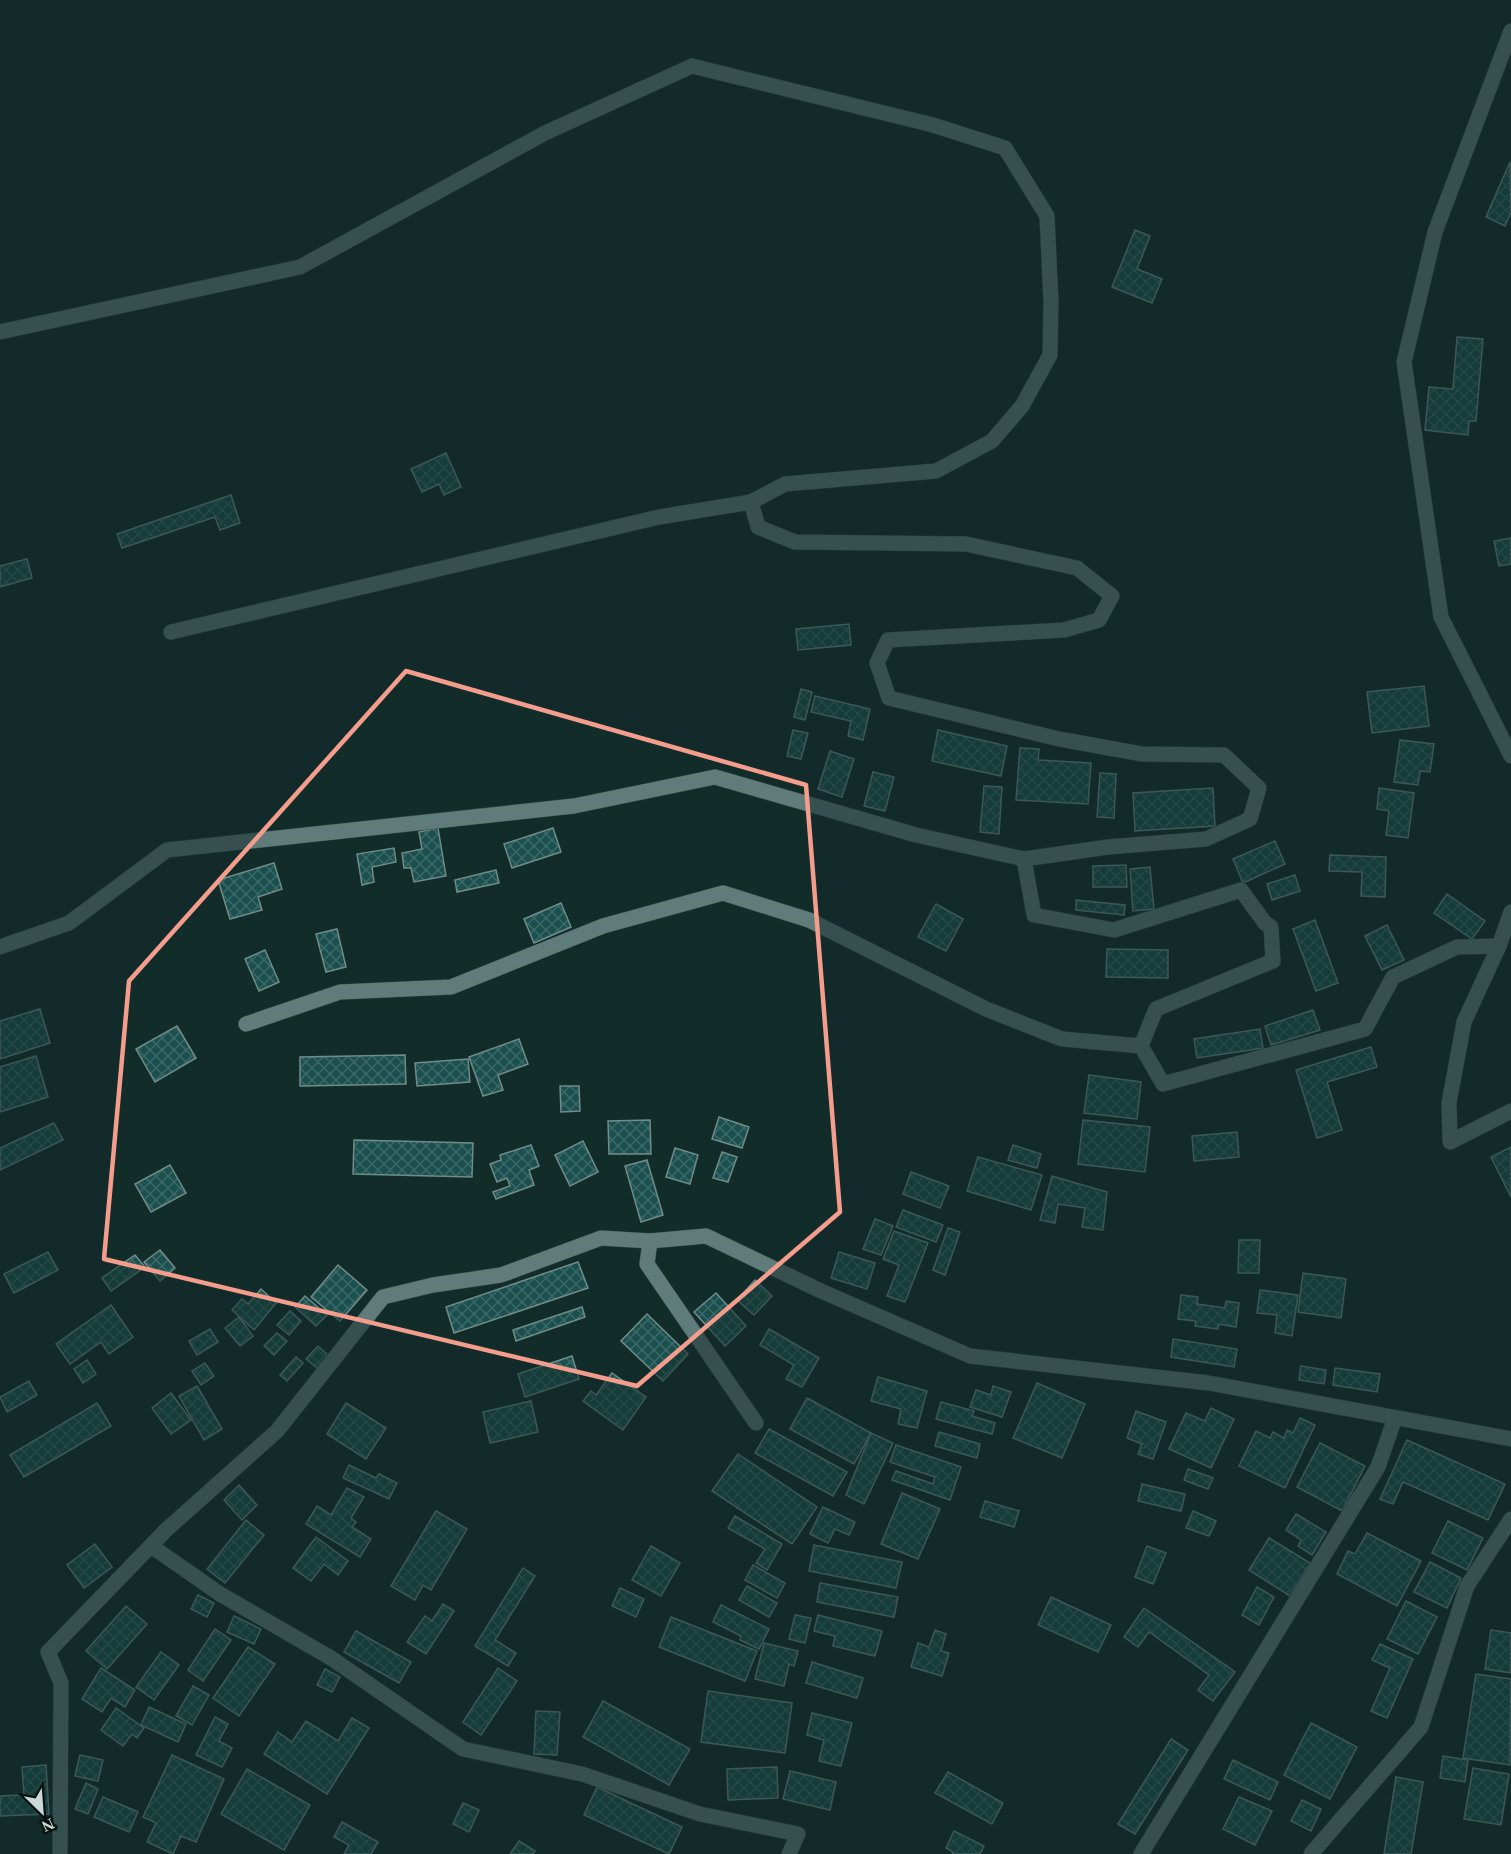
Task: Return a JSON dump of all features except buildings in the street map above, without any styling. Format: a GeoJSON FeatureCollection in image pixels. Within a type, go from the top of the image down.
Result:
{"type":"FeatureCollection","features":[{"type":"Feature","properties":{"kind":"street"},"geometry":{"type":"LineString","coordinates":[[1511,31],[1435,232],[1404,362],[1442,617],[1511,756]]}},
{"type":"Feature","properties":{"kind":"street"},"geometry":{"type":"LineString","coordinates":[[0,332],[300,267],[545,133],[692,66],[933,125],[1005,148],[1047,216],[1051,302],[1050,355],[1022,406],[992,441],[936,471],[785,484],[751,502],[659,518],[171,632]]}},
{"type":"Feature","properties":{"kind":"street"},"geometry":{"type":"LineString","coordinates":[[0,947],[69,923],[167,850],[574,806],[715,777],[916,835],[1024,859],[1108,847],[1206,839],[1250,819],[1259,788],[1224,755],[1142,754],[1059,739],[889,698],[877,663],[888,640],[1064,630],[1099,620],[1112,596],[1077,568],[966,544],[795,542],[758,527],[751,502]]}},
{"type":"Feature","properties":{"kind":"street"},"geometry":{"type":"LineString","coordinates":[[1024,859],[1034,915],[1114,930],[1241,890],[1265,923],[1271,927],[1273,961],[1156,1009],[1141,1046]]}},
{"type":"Feature","properties":{"kind":"street"},"geometry":{"type":"LineString","coordinates":[[246,1024],[340,992],[451,987],[603,926],[723,893],[809,920],[986,1009],[1062,1039],[1141,1046]]}},
{"type":"Feature","properties":{"kind":"street"},"geometry":{"type":"LineString","coordinates":[[1511,912],[1499,946],[1464,1022],[1449,1103],[1449,1142],[1511,1111]]}},
{"type":"Feature","properties":{"kind":"street"},"geometry":{"type":"LineString","coordinates":[[1141,1046],[1163,1084],[1365,1029],[1393,977],[1457,947],[1499,946]]}},
{"type":"Feature","properties":{"kind":"street"},"geometry":{"type":"LineString","coordinates":[[60,1854],[61,1683],[48,1652],[166,1529],[277,1431],[383,1298],[433,1285],[501,1275],[601,1238],[650,1241],[706,1236],[821,1291],[970,1356],[1209,1383],[1511,1439]]}},
{"type":"Feature","properties":{"kind":"street"},"geometry":{"type":"LineString","coordinates":[[650,1241],[646,1264],[756,1423]]}},
{"type":"Feature","properties":{"kind":"street"},"geometry":{"type":"LineString","coordinates":[[1141,1854],[1378,1467],[1395,1418]]}},
{"type":"Feature","properties":{"kind":"street"},"geometry":{"type":"LineString","coordinates":[[1311,1854],[1421,1727],[1467,1586],[1511,1519]]}},
{"type":"Feature","properties":{"kind":"street"},"geometry":{"type":"LineString","coordinates":[[151,1546],[219,1594],[331,1658],[463,1749],[582,1774],[700,1814],[798,1834],[789,1854]]}},
{"type":"Feature","properties":{"kind":"highlighted area"},"geometry":{"type":"Polygon","coordinates":[[[406,671],[806,785],[840,1212],[637,1386],[104,1259],[129,981],[406,671]]]}}]}
